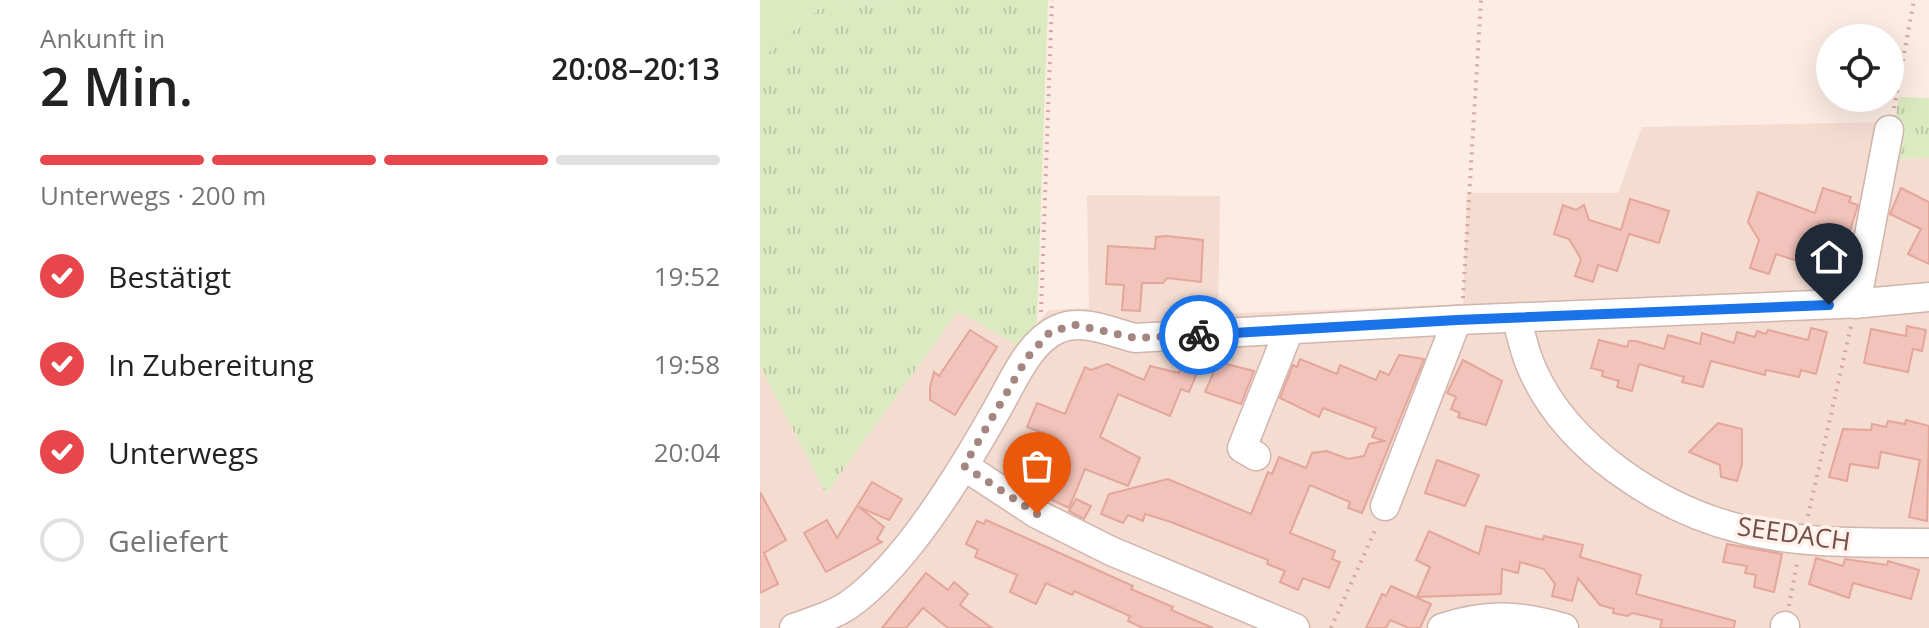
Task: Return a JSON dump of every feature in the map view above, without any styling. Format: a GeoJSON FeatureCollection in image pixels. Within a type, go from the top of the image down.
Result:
{"type":"FeatureCollection","features":[{"type":"Feature","properties":{"kind":"street"},"geometry":{"type":"LineString","coordinates":[[1856,304],[1889,130]]}},
{"type":"Feature","properties":{"kind":"street"},"geometry":{"type":"LineString","coordinates":[[794,628],[851,603],[893,564],[964,466],[1027,358],[1050,332],[1076,325],[1135,338],[1457,320],[1856,304],[1929,297]]}},
{"type":"Feature","properties":{"kind":"street","name":"SEEDACH"},"geometry":{"type":"LineString","coordinates":[[1517,319],[1533,372],[1555,408],[1601,454],[1647,489],[1694,512],[1740,529],[1849,542],[1929,543]]}},
{"type":"Feature","properties":{"kind":"street"},"geometry":{"type":"LineString","coordinates":[[1385,506],[1457,320]]}},
{"type":"Feature","properties":{"kind":"street"},"geometry":{"type":"LineString","coordinates":[[1256,456],[1242,448],[1289,330]]}},
{"type":"Feature","properties":{"kind":"street"},"geometry":{"type":"LineString","coordinates":[[964,466],[1037,514],[1111,551],[1295,628]]}},
{"type":"Feature","properties":{"kind":"street"},"geometry":{"type":"LineString","coordinates":[[1442,628],[1485,616],[1536,620],[1564,628]]}},
{"type":"Feature","properties":{"kind":"path"},"geometry":{"type":"LineString","coordinates":[[1050,332],[1040,310],[1052,0]]}},
{"type":"Feature","properties":{"kind":"path"},"geometry":{"type":"LineString","coordinates":[[1457,320],[1463,304],[1481,0]]}},
{"type":"Feature","properties":{"kind":"path"},"geometry":{"type":"LineString","coordinates":[[1889,130],[1914,0]]}},
{"type":"Feature","properties":{"kind":"path"},"geometry":{"type":"LineString","coordinates":[[1808,514],[1856,304]]}},
{"type":"Feature","properties":{"kind":"path"},"geometry":{"type":"LineString","coordinates":[[1331,628],[1371,540]]}},
{"type":"Feature","properties":{"kind":"path"},"geometry":{"type":"LineString","coordinates":[[1785,627],[1798,557]]}},
{"type":"Feature","properties":{"kind":"shaded area"},"geometry":{"type":"Polygon","coordinates":[[[1886,122],[1878,160],[1929,158],[1929,628],[760,628],[760,366],[826,494],[958,311],[1018,345],[1049,310],[1089,308],[1087,195],[1220,196],[1218,314],[1463,304],[1467,193],[1618,193],[1642,127],[1886,122]]]}},
{"type":"Feature","properties":{"kind":"green space"},"geometry":{"type":"Polygon","coordinates":[[[760,0],[900,0],[818,9],[764,57],[760,55],[760,0]]]}},
{"type":"Feature","properties":{"kind":"green space"},"geometry":{"type":"Polygon","coordinates":[[[900,0],[1048,0],[1037,322],[1018,346],[958,311],[826,494],[760,366],[760,55],[764,56],[818,9],[900,0]]]}},
{"type":"Feature","properties":{"kind":"green space"},"geometry":{"type":"Polygon","coordinates":[[[1904,97],[1929,98],[1929,158],[1887,159],[1896,112],[1904,112],[1904,97]]]}},
{"type":"Feature","properties":{"kind":"building"},"geometry":{"type":"Polygon","coordinates":[[[1823,188],[1851,197],[1849,202],[1858,205],[1849,234],[1819,224],[1807,264],[1776,254],[1769,274],[1750,268],[1759,240],[1748,222],[1758,192],[1815,213],[1823,188]]]}},
{"type":"Feature","properties":{"kind":"building"},"geometry":{"type":"Polygon","coordinates":[[[1901,188],[1929,202],[1929,264],[1908,254],[1921,229],[1890,214],[1901,188]]]}},
{"type":"Feature","properties":{"kind":"building"},"geometry":{"type":"Polygon","coordinates":[[[1630,199],[1669,211],[1659,243],[1629,234],[1617,271],[1598,265],[1593,282],[1575,276],[1581,259],[1569,239],[1554,234],[1563,205],[1576,210],[1584,205],[1589,220],[1621,230],[1630,199]]]}},
{"type":"Feature","properties":{"kind":"building"},"geometry":{"type":"Polygon","coordinates":[[[1156,237],[1203,240],[1201,282],[1167,278],[1163,283],[1142,283],[1140,311],[1122,310],[1124,285],[1106,284],[1108,246],[1155,249],[1156,237]]]}},
{"type":"Feature","properties":{"kind":"building"},"geometry":{"type":"Polygon","coordinates":[[[1907,326],[1926,330],[1922,351],[1913,349],[1908,372],[1864,363],[1871,329],[1906,336],[1907,326]]]}},
{"type":"Feature","properties":{"kind":"building"},"geometry":{"type":"Polygon","coordinates":[[[1811,328],[1827,332],[1816,374],[1801,370],[1799,377],[1766,370],[1765,375],[1711,361],[1703,387],[1682,382],[1684,377],[1639,364],[1632,391],[1617,387],[1619,381],[1602,376],[1603,371],[1591,368],[1599,340],[1627,347],[1629,341],[1636,341],[1664,349],[1668,335],[1700,344],[1702,333],[1734,343],[1737,332],[1755,337],[1757,331],[1766,334],[1768,330],[1808,340],[1811,328]]]}},
{"type":"Feature","properties":{"kind":"building"},"geometry":{"type":"Polygon","coordinates":[[[970,330],[997,347],[955,415],[930,400],[930,387],[934,372],[939,376],[970,330]]]}},
{"type":"Feature","properties":{"kind":"building"},"geometry":{"type":"Polygon","coordinates":[[[1399,355],[1424,359],[1362,513],[1348,508],[1350,502],[1310,485],[1290,533],[1335,551],[1332,559],[1340,562],[1329,588],[1303,578],[1298,590],[1280,582],[1285,571],[1267,564],[1268,560],[1171,522],[1145,514],[1143,521],[1128,515],[1123,523],[1101,514],[1109,494],[1168,479],[1251,514],[1268,472],[1272,474],[1279,457],[1306,468],[1312,453],[1327,451],[1348,459],[1364,456],[1369,444],[1384,441],[1372,437],[1376,428],[1323,408],[1319,417],[1280,398],[1293,365],[1297,367],[1300,359],[1337,374],[1340,365],[1376,380],[1380,371],[1389,375],[1399,355]]]}},
{"type":"Feature","properties":{"kind":"building"},"geometry":{"type":"Polygon","coordinates":[[[1463,360],[1502,381],[1486,425],[1458,417],[1460,413],[1451,409],[1456,397],[1447,393],[1463,360]]]}},
{"type":"Feature","properties":{"kind":"building"},"geometry":{"type":"Polygon","coordinates":[[[1218,362],[1254,371],[1241,404],[1205,392],[1218,362]]]}},
{"type":"Feature","properties":{"kind":"building"},"geometry":{"type":"Polygon","coordinates":[[[1107,364],[1144,380],[1150,366],[1179,373],[1181,367],[1197,373],[1189,392],[1181,389],[1170,416],[1118,394],[1100,437],[1140,458],[1128,486],[1085,469],[1069,508],[1052,500],[1064,470],[1043,461],[1045,455],[1035,451],[1043,433],[1027,427],[1037,403],[1065,414],[1085,367],[1091,370],[1107,364]]]}},
{"type":"Feature","properties":{"kind":"building"},"geometry":{"type":"Polygon","coordinates":[[[1906,420],[1929,426],[1927,521],[1909,517],[1920,460],[1881,452],[1878,468],[1850,464],[1847,481],[1829,477],[1843,429],[1871,430],[1872,424],[1886,427],[1888,421],[1905,424],[1906,420]]]}},
{"type":"Feature","properties":{"kind":"building"},"geometry":{"type":"Polygon","coordinates":[[[1718,423],[1742,429],[1742,464],[1737,481],[1721,477],[1720,465],[1689,452],[1718,423]]]}},
{"type":"Feature","properties":{"kind":"building"},"geometry":{"type":"Polygon","coordinates":[[[1437,460],[1479,475],[1465,506],[1425,493],[1437,460]]]}},
{"type":"Feature","properties":{"kind":"building"},"geometry":{"type":"Polygon","coordinates":[[[872,482],[902,499],[889,520],[859,507],[884,527],[877,539],[882,542],[826,572],[804,533],[827,520],[837,538],[872,482]]]}},
{"type":"Feature","properties":{"kind":"building"},"geometry":{"type":"Polygon","coordinates":[[[760,492],[786,540],[764,553],[778,584],[760,593],[760,492]]]}},
{"type":"Feature","properties":{"kind":"building"},"geometry":{"type":"Polygon","coordinates":[[[1076,499],[1091,506],[1084,519],[1069,511],[1076,499]]]}},
{"type":"Feature","properties":{"kind":"building"},"geometry":{"type":"Polygon","coordinates":[[[986,520],[1133,586],[1131,589],[1213,628],[1143,628],[1128,621],[1130,616],[1074,591],[1072,595],[1046,583],[1036,604],[1010,592],[1017,575],[975,557],[978,550],[966,544],[977,521],[984,524],[986,520]]]}},
{"type":"Feature","properties":{"kind":"building"},"geometry":{"type":"Polygon","coordinates":[[[1486,526],[1543,540],[1544,536],[1583,545],[1580,557],[1641,575],[1636,594],[1735,621],[1734,628],[1660,628],[1662,620],[1633,613],[1627,616],[1613,613],[1614,609],[1600,605],[1578,578],[1572,601],[1552,596],[1555,584],[1544,569],[1520,562],[1518,573],[1502,569],[1501,594],[1417,597],[1430,567],[1416,560],[1429,531],[1479,554],[1486,526]]]}},
{"type":"Feature","properties":{"kind":"building"},"geometry":{"type":"Polygon","coordinates":[[[1727,544],[1782,554],[1774,592],[1754,587],[1756,575],[1745,573],[1747,566],[1723,562],[1727,544]]]}},
{"type":"Feature","properties":{"kind":"building"},"geometry":{"type":"Polygon","coordinates":[[[1816,558],[1843,566],[1845,559],[1887,565],[1888,561],[1919,570],[1911,599],[1853,583],[1849,598],[1809,584],[1816,558]]]}},
{"type":"Feature","properties":{"kind":"building"},"geometry":{"type":"Polygon","coordinates":[[[926,573],[948,590],[954,582],[968,594],[960,605],[992,628],[948,628],[923,608],[906,628],[882,628],[926,573]]]}},
{"type":"Feature","properties":{"kind":"building"},"geometry":{"type":"Polygon","coordinates":[[[1391,586],[1431,604],[1420,628],[1409,628],[1390,620],[1386,628],[1366,628],[1382,594],[1386,596],[1391,586]]]}},
{"type":"Feature","properties":{"kind":"way so far"},"geometry":{"type":"LineString","coordinates":[[1037,514],[964,466],[1027,358],[1050,332],[1076,325],[1135,338],[1199,335]]}},
{"type":"Feature","properties":{"kind":"route"},"geometry":{"type":"LineString","coordinates":[[1199,335],[1457,320],[1829,305]]}}]}
